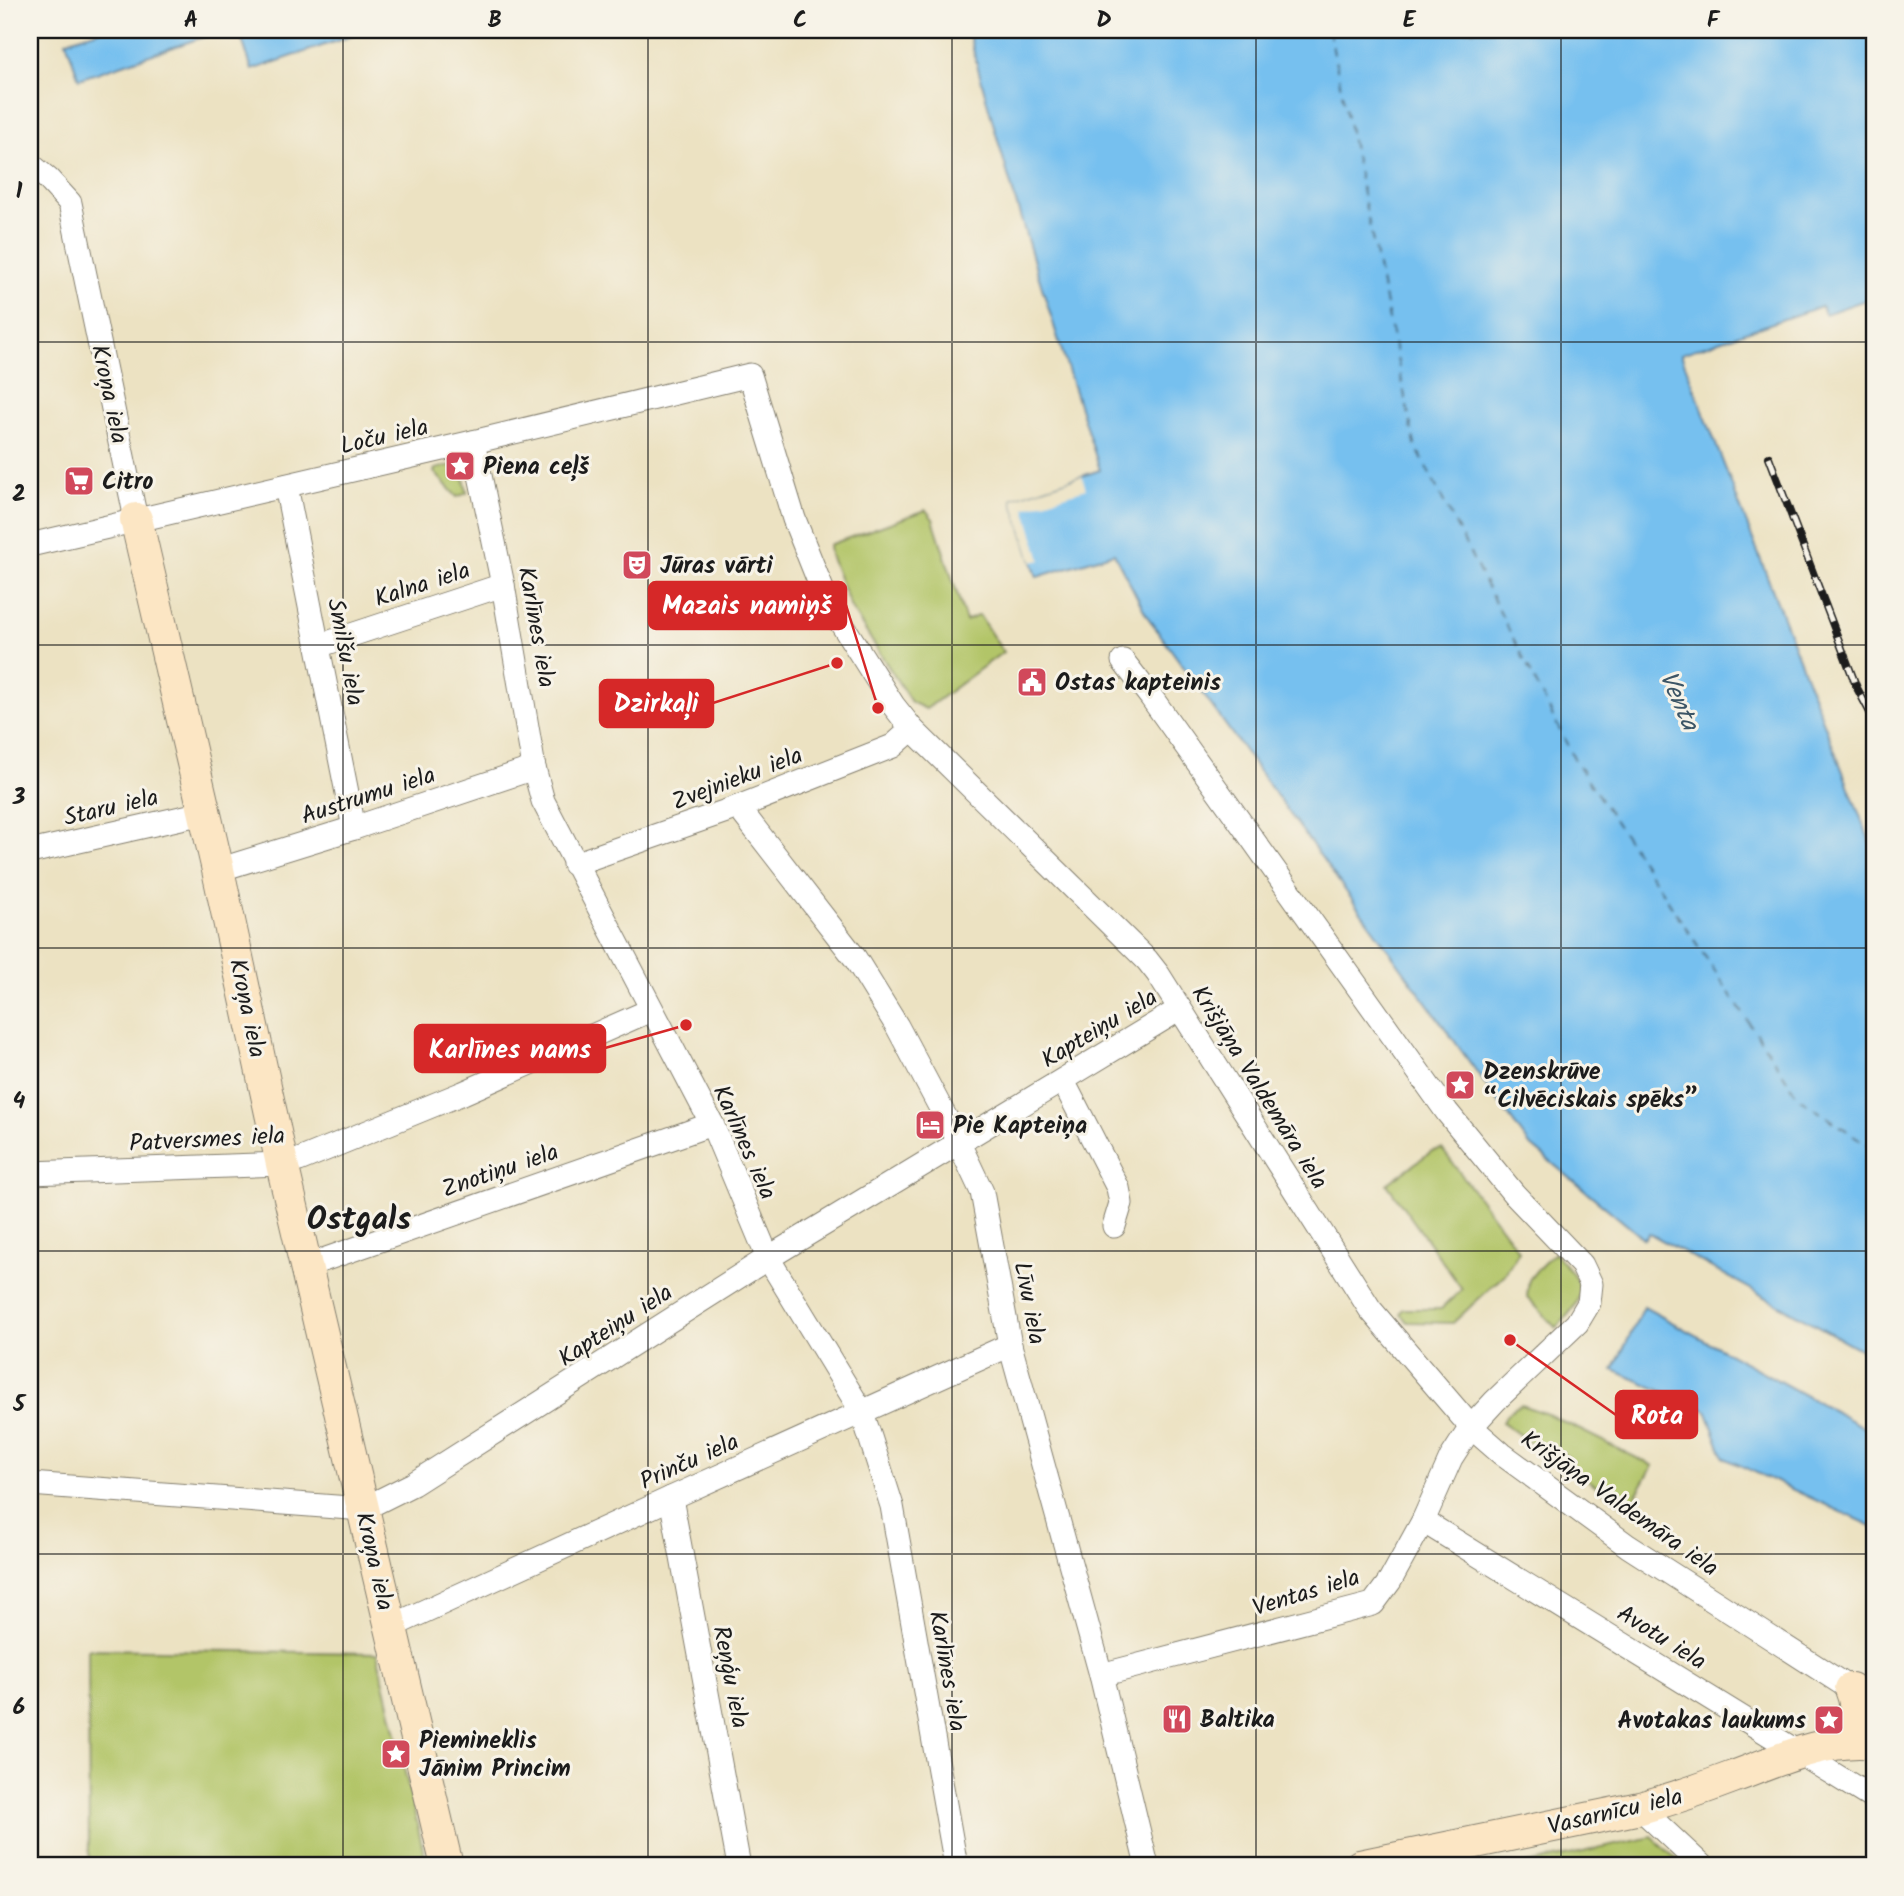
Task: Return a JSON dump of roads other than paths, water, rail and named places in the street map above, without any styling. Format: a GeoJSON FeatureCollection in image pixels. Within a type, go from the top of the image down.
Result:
{"type":"FeatureCollection","features":[{"type":"Feature","properties":{"kind":"street","name":"Kroņa iela"},"geometry":{"type":"LineString","coordinates":[[30,164],[70,203],[136,519],[218,870],[282,1164],[447,1866]]}},
{"type":"Feature","properties":{"kind":"street","name":"Loču iela"},"geometry":{"type":"LineString","coordinates":[[30,545],[750,375]]}},
{"type":"Feature","properties":{"kind":"street","name":"Krišjāņa Valdemāra iela"},"geometry":{"type":"LineString","coordinates":[[750,375],[794,519],[826,599],[893,705],[912,729],[1147,960],[1370,1309],[1471,1427],[1502,1454],[1628,1546],[1863,1697]]}},
{"type":"Feature","properties":{"kind":"street","name":"Karlīnes iela"},"geometry":{"type":"LineString","coordinates":[[473,442],[503,585],[534,768],[543,801],[712,1124],[768,1258],[862,1412],[892,1506],[956,1866]]}},
{"type":"Feature","properties":{"kind":"street","name":"Smilšu iela"},"geometry":{"type":"LineString","coordinates":[[286,486],[354,828]]}},
{"type":"Feature","properties":{"kind":"street","name":"Kalna iela"},"geometry":{"type":"LineString","coordinates":[[318,646],[503,585]]}},
{"type":"Feature","properties":{"kind":"street","name":"Ventas iela"},"geometry":{"type":"LineString","coordinates":[[1101,1675],[1373,1604],[1390,1581],[1423,1521],[1451,1458],[1471,1427],[1577,1323],[1589,1303],[1591,1284],[1582,1265],[1514,1194],[1447,1112],[1124,661]]}},
{"type":"Feature","properties":{"kind":"street","name":"Zvejnieku iela"},"geometry":{"type":"LineString","coordinates":[[575,864],[738,807],[892,746],[912,729]]}},
{"type":"Feature","properties":{"kind":"street","name":"Austrumu iela"},"geometry":{"type":"LineString","coordinates":[[218,870],[534,768]]}},
{"type":"Feature","properties":{"kind":"street","name":"Līvu iela"},"geometry":{"type":"LineString","coordinates":[[738,807],[855,958],[897,1026],[982,1192],[1010,1345],[1101,1675],[1147,1866]]}},
{"type":"Feature","properties":{"kind":"street","name":"Staru iela"},"geometry":{"type":"LineString","coordinates":[[30,852],[203,813]]}},
{"type":"Feature","properties":{"kind":"street","name":"Kapteiņu iela"},"geometry":{"type":"LineString","coordinates":[[363,1509],[413,1484],[768,1258],[1180,1009]]}},
{"type":"Feature","properties":{"kind":"street","name":"Patversmes iela"},"geometry":{"type":"LineString","coordinates":[[30,1173],[282,1164],[299,1160],[463,1093],[651,1010]]}},
{"type":"Feature","properties":{"kind":"street"},"geometry":{"type":"LineString","coordinates":[[1063,1081],[1118,1188],[1121,1203],[1114,1226]]}},
{"type":"Feature","properties":{"kind":"street","name":"Znotiņu iela"},"geometry":{"type":"LineString","coordinates":[[306,1266],[712,1124]]}},
{"type":"Feature","properties":{"kind":"street","name":"Prinču iela"},"geometry":{"type":"LineString","coordinates":[[390,1627],[1010,1345]]}},
{"type":"Feature","properties":{"kind":"street"},"geometry":{"type":"LineString","coordinates":[[30,1484],[363,1509]]}},
{"type":"Feature","properties":{"kind":"street","name":"Reņģu iela"},"geometry":{"type":"LineString","coordinates":[[671,1498],[739,1866]]}},
{"type":"Feature","properties":{"kind":"street","name":"Avotu iela"},"geometry":{"type":"LineString","coordinates":[[1423,1521],[1874,1799]]}},
{"type":"Feature","properties":{"kind":"street"},"geometry":{"type":"LineString","coordinates":[[1829,1745],[1845,1733],[1855,1718],[1855,1699],[1863,1697]]}},
{"type":"Feature","properties":{"kind":"street","name":"Vasarnīcu iela"},"geometry":{"type":"LineString","coordinates":[[1360,1866],[1640,1808],[1681,1797],[1798,1752],[1829,1745],[1870,1743]]}},
{"type":"Feature","properties":{"kind":"street"},"geometry":{"type":"LineString","coordinates":[[1640,1808],[1702,1866]]}},
{"type":"Feature","properties":{"kind":"water"},"geometry":{"type":"Polygon","coordinates":[[[101,30],[224,30],[79,79],[66,41],[101,30]]]}},
{"type":"Feature","properties":{"kind":"water"},"geometry":{"type":"Polygon","coordinates":[[[239,30],[369,30],[252,70],[239,30]]]}},
{"type":"Feature","properties":{"kind":"water","name":"Venta"},"geometry":{"type":"Polygon","coordinates":[[[968,30],[1874,30],[1874,297],[1825,314],[1822,306],[1681,354],[1874,852],[1874,1357],[1649,1233],[1644,1239],[1529,1144],[1147,616],[1114,553],[1037,577],[1012,499],[1100,470],[1014,196],[968,30]]]}},
{"type":"Feature","properties":{"kind":"water"},"geometry":{"type":"Polygon","coordinates":[[[1644,1307],[1874,1433],[1874,1527],[1724,1458],[1706,1410],[1613,1370],[1644,1307]]]}},
{"type":"Feature","properties":{"kind":"railway"},"geometry":{"type":"LineString","coordinates":[[1769,457],[1857,688],[1874,720]]}},
{"type":"Feature","properties":{"kind":"place","name":"Piena ceļš"},"geometry":{"type":"Point","coordinates":[460,466]}},
{"type":"Feature","properties":{"kind":"place","name":"Citro"},"geometry":{"type":"Point","coordinates":[79,481]}},
{"type":"Feature","properties":{"kind":"place","name":"Jūras vārti"},"geometry":{"type":"Point","coordinates":[637,565]}},
{"type":"Feature","properties":{"kind":"place","name":"Dzirkaļi"},"geometry":{"type":"Point","coordinates":[837,663]}},
{"type":"Feature","properties":{"kind":"place","name":"Ostas kapteinis"},"geometry":{"type":"Point","coordinates":[1032,682]}},
{"type":"Feature","properties":{"kind":"place","name":"Mazais namiņš"},"geometry":{"type":"Point","coordinates":[878,708]}},
{"type":"Feature","properties":{"kind":"place","name":"Karlīnes nams"},"geometry":{"type":"Point","coordinates":[686,1025]}},
{"type":"Feature","properties":{"kind":"place","name":"Dzenskrūve “Cilvēciskais spēks”"},"geometry":{"type":"Point","coordinates":[1460,1085]}},
{"type":"Feature","properties":{"kind":"place","name":"Pie Kapteiņa"},"geometry":{"type":"Point","coordinates":[930,1125]}},
{"type":"Feature","properties":{"kind":"place","name":"Rota"},"geometry":{"type":"Point","coordinates":[1510,1340]}},
{"type":"Feature","properties":{"kind":"place","name":"Baltika"},"geometry":{"type":"Point","coordinates":[1177,1719]}},
{"type":"Feature","properties":{"kind":"place","name":"Avotakas laukums"},"geometry":{"type":"Point","coordinates":[1829,1720]}},
{"type":"Feature","properties":{"kind":"place","name":"Piemineklis Jānim Princim"},"geometry":{"type":"Point","coordinates":[396,1754]}},
{"type":"Feature","properties":{"kind":"district","name":"Ostgals"},"geometry":{"type":"Point","coordinates":[359,1218]}}]}
